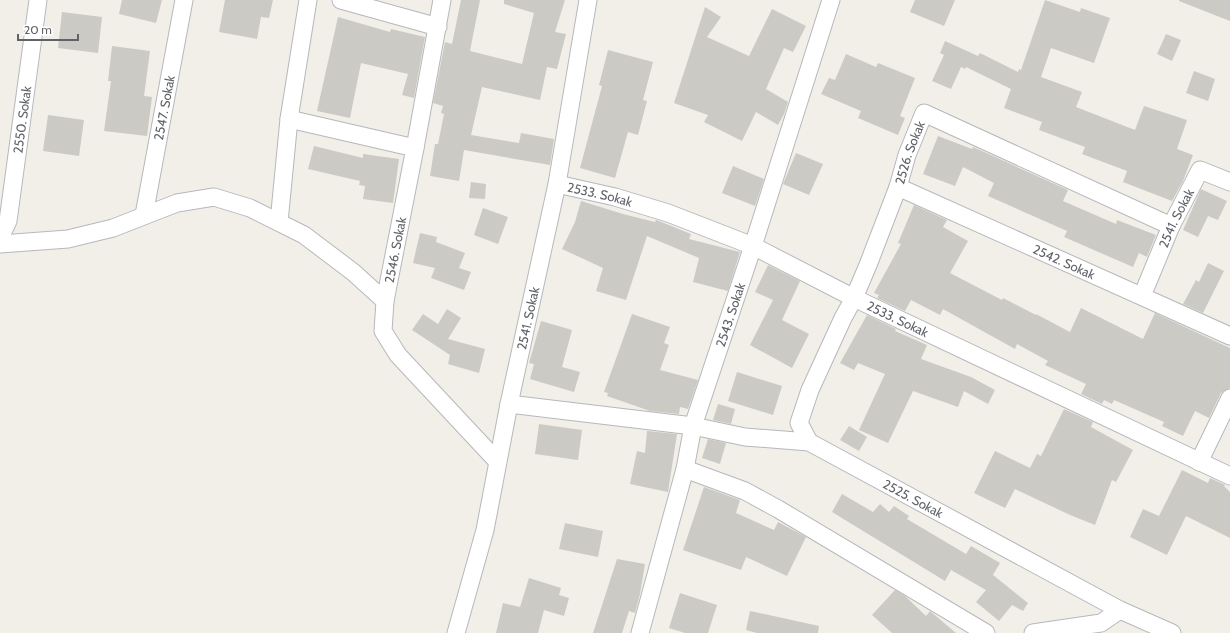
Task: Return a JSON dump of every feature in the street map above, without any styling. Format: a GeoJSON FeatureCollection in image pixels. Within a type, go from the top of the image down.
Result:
{"type":"FeatureCollection","features":[{"type":"Feature","properties":{"kind":"street","name":"2550. Sokak"},"geometry":{"type":"LineString","coordinates":[[0,238],[8,221],[38,0]]}},
{"type":"Feature","properties":{"kind":"street","name":"2547. Sokak"},"geometry":{"type":"LineString","coordinates":[[144,215],[184,0]]}},
{"type":"Feature","properties":{"kind":"street"},"geometry":{"type":"LineString","coordinates":[[279,222],[289,119],[308,0]]}},
{"type":"Feature","properties":{"kind":"street"},"geometry":{"type":"LineString","coordinates":[[340,0],[438,27]]}},
{"type":"Feature","properties":{"kind":"street","name":"2546. Sokak"},"geometry":{"type":"LineString","coordinates":[[442,0],[416,148],[385,301],[383,331],[398,355],[497,461]]}},
{"type":"Feature","properties":{"kind":"street","name":"2541. Sokak"},"geometry":{"type":"LineString","coordinates":[[456,633],[485,530],[497,461],[557,184],[588,0]]}},
{"type":"Feature","properties":{"kind":"street","name":"2543. Sokak"},"geometry":{"type":"LineString","coordinates":[[640,633],[685,469],[693,426],[753,246],[830,0]]}},
{"type":"Feature","properties":{"kind":"street","name":"2526. Sokak"},"geometry":{"type":"LineString","coordinates":[[809,442],[799,423],[802,410],[838,328],[854,298],[898,187],[907,155],[924,113],[1171,226]]}},
{"type":"Feature","properties":{"kind":"street"},"geometry":{"type":"LineString","coordinates":[[289,119],[416,148]]}},
{"type":"Feature","properties":{"kind":"street","name":"2541. Sokak"},"geometry":{"type":"LineString","coordinates":[[1142,296],[1171,226],[1200,170],[1230,182]]}},
{"type":"Feature","properties":{"kind":"street","name":"2533. Sokak"},"geometry":{"type":"LineString","coordinates":[[557,184],[615,197],[668,213],[753,246],[854,298],[1230,476]]}},
{"type":"Feature","properties":{"kind":"street","name":"2542. Sokak"},"geometry":{"type":"LineString","coordinates":[[898,187],[1230,336]]}},
{"type":"Feature","properties":{"kind":"street"},"geometry":{"type":"LineString","coordinates":[[0,244],[68,239],[113,228],[177,203],[214,197],[250,208],[304,235],[353,272],[385,301]]}},
{"type":"Feature","properties":{"kind":"street"},"geometry":{"type":"LineString","coordinates":[[1199,462],[1230,398]]}},
{"type":"Feature","properties":{"kind":"street","name":"2525. Sokak"},"geometry":{"type":"LineString","coordinates":[[509,404],[693,426],[745,437],[809,442],[1120,610],[1172,633]]}},
{"type":"Feature","properties":{"kind":"street"},"geometry":{"type":"LineString","coordinates":[[685,469],[744,491],[778,509],[986,633]]}},
{"type":"Feature","properties":{"kind":"street"},"geometry":{"type":"LineString","coordinates":[[1033,633],[1082,630],[1100,623],[1120,610]]}},
{"type":"Feature","properties":{"kind":"building"},"geometry":{"type":"Polygon","coordinates":[[[122,0],[162,0],[156,23],[119,14],[122,0]]]}},
{"type":"Feature","properties":{"kind":"building"},"geometry":{"type":"Polygon","coordinates":[[[225,0],[273,0],[269,18],[261,17],[257,39],[219,32],[225,0]]]}},
{"type":"Feature","properties":{"kind":"building"},"geometry":{"type":"Polygon","coordinates":[[[461,0],[480,0],[470,51],[522,64],[534,13],[504,4],[504,0],[565,0],[555,32],[566,34],[557,69],[547,67],[540,100],[482,87],[471,135],[519,143],[521,133],[554,139],[550,165],[464,150],[459,181],[430,176],[435,144],[438,144],[444,114],[441,113],[443,106],[433,103],[445,42],[452,44],[461,0]]]}},
{"type":"Feature","properties":{"kind":"building"},"geometry":{"type":"Polygon","coordinates":[[[915,0],[955,0],[944,26],[910,12],[915,0]]]}},
{"type":"Feature","properties":{"kind":"building"},"geometry":{"type":"Polygon","coordinates":[[[1045,0],[1080,12],[1081,8],[1110,18],[1094,63],[1051,48],[1041,77],[1082,92],[1076,107],[1135,130],[1144,106],[1187,120],[1177,149],[1193,155],[1183,181],[1172,201],[1123,182],[1127,171],[1082,154],[1085,147],[1039,130],[1042,122],[1004,108],[1011,89],[966,67],[965,69],[961,67],[951,89],[932,81],[944,55],[940,53],[945,41],[978,56],[980,53],[1018,72],[1019,69],[1021,70],[1045,0]]]}},
{"type":"Feature","properties":{"kind":"building"},"geometry":{"type":"Polygon","coordinates":[[[1230,0],[1230,21],[1179,1],[1230,0]]]}},
{"type":"Feature","properties":{"kind":"building"},"geometry":{"type":"Polygon","coordinates":[[[705,7],[721,17],[707,37],[749,56],[772,9],[806,26],[793,52],[784,48],[766,89],[788,102],[778,125],[756,112],[742,141],[704,122],[708,115],[674,103],[705,7]]]}},
{"type":"Feature","properties":{"kind":"building"},"geometry":{"type":"Polygon","coordinates":[[[62,12],[102,17],[98,53],[58,48],[62,12]]]}},
{"type":"Feature","properties":{"kind":"building"},"geometry":{"type":"Polygon","coordinates":[[[338,17],[390,32],[391,29],[425,37],[414,98],[402,95],[408,74],[361,63],[350,118],[317,111],[338,17]]]}},
{"type":"Feature","properties":{"kind":"building"},"geometry":{"type":"Polygon","coordinates":[[[1166,34],[1181,40],[1172,61],[1157,54],[1166,34]]]}},
{"type":"Feature","properties":{"kind":"building"},"geometry":{"type":"Polygon","coordinates":[[[112,46],[150,51],[144,96],[152,97],[147,136],[104,131],[111,81],[108,81],[112,46]]]}},
{"type":"Feature","properties":{"kind":"building"},"geometry":{"type":"Polygon","coordinates":[[[608,50],[653,62],[643,100],[647,101],[638,135],[628,132],[615,178],[580,168],[602,86],[599,85],[608,50]]]}},
{"type":"Feature","properties":{"kind":"building"},"geometry":{"type":"Polygon","coordinates":[[[846,54],[876,67],[878,63],[915,78],[900,116],[905,118],[898,135],[858,118],[861,111],[821,94],[829,78],[835,80],[846,54]]]}},
{"type":"Feature","properties":{"kind":"building"},"geometry":{"type":"Polygon","coordinates":[[[1194,71],[1215,79],[1208,101],[1186,93],[1194,71]]]}},
{"type":"Feature","properties":{"kind":"building"},"geometry":{"type":"Polygon","coordinates":[[[48,115],[84,120],[79,156],[43,151],[48,115]]]}},
{"type":"Feature","properties":{"kind":"building"},"geometry":{"type":"Polygon","coordinates":[[[938,136],[972,149],[973,147],[1068,190],[1063,201],[1116,224],[1117,220],[1156,235],[1147,257],[1139,253],[1133,267],[1064,237],[1067,231],[988,196],[994,183],[963,167],[955,186],[923,174],[938,136]]]}},
{"type":"Feature","properties":{"kind":"building"},"geometry":{"type":"Polygon","coordinates":[[[314,146],[363,158],[363,154],[399,159],[393,203],[363,199],[365,186],[359,185],[360,181],[308,169],[314,146]]]}},
{"type":"Feature","properties":{"kind":"building"},"geometry":{"type":"Polygon","coordinates":[[[796,153],[823,164],[809,195],[783,184],[796,153]]]}},
{"type":"Feature","properties":{"kind":"building"},"geometry":{"type":"Polygon","coordinates":[[[733,166],[764,179],[755,206],[722,193],[733,166]]]}},
{"type":"Feature","properties":{"kind":"building"},"geometry":{"type":"Polygon","coordinates":[[[471,182],[486,184],[485,199],[469,198],[471,182]]]}},
{"type":"Feature","properties":{"kind":"building"},"geometry":{"type":"Polygon","coordinates":[[[1201,189],[1227,201],[1218,220],[1208,216],[1198,237],[1183,230],[1201,189]]]}},
{"type":"Feature","properties":{"kind":"building"},"geometry":{"type":"Polygon","coordinates":[[[581,201],[623,214],[655,222],[656,220],[691,234],[689,239],[740,252],[728,291],[693,282],[699,258],[647,236],[626,300],[596,291],[603,268],[562,249],[575,222],[581,201]]]}},
{"type":"Feature","properties":{"kind":"building"},"geometry":{"type":"Polygon","coordinates":[[[914,205],[947,220],[943,227],[968,241],[950,273],[1002,300],[1003,298],[1070,332],[1081,308],[1143,339],[1155,313],[1230,348],[1230,388],[1221,393],[1209,418],[1195,411],[1183,436],[1162,426],[1164,422],[1114,400],[1112,404],[1104,400],[1102,404],[1081,394],[1086,384],[1045,365],[1048,361],[1017,344],[1015,349],[943,309],[940,315],[911,300],[905,311],[877,298],[879,295],[874,293],[901,244],[898,243],[914,205]]]}},
{"type":"Feature","properties":{"kind":"building"},"geometry":{"type":"Polygon","coordinates":[[[483,208],[508,217],[498,244],[474,235],[483,208]]]}},
{"type":"Feature","properties":{"kind":"building"},"geometry":{"type":"Polygon","coordinates":[[[420,233],[437,237],[436,242],[465,253],[459,268],[471,272],[464,290],[431,278],[435,268],[413,263],[420,233]]]}},
{"type":"Feature","properties":{"kind":"building"},"geometry":{"type":"Polygon","coordinates":[[[1208,263],[1224,271],[1203,313],[1183,304],[1196,280],[1199,282],[1208,263]]]}},
{"type":"Feature","properties":{"kind":"building"},"geometry":{"type":"Polygon","coordinates":[[[768,265],[800,281],[782,320],[809,334],[792,368],[750,345],[773,300],[755,292],[768,265]]]}},
{"type":"Feature","properties":{"kind":"building"},"geometry":{"type":"Polygon","coordinates":[[[447,309],[461,318],[448,339],[485,349],[479,373],[448,364],[450,355],[412,330],[423,314],[438,324],[447,309]]]}},
{"type":"Feature","properties":{"kind":"building"},"geometry":{"type":"Polygon","coordinates":[[[632,314],[670,327],[664,343],[669,345],[660,370],[698,380],[688,409],[680,407],[679,414],[650,411],[607,396],[608,393],[604,392],[632,314]]]}},
{"type":"Feature","properties":{"kind":"building"},"geometry":{"type":"Polygon","coordinates":[[[867,315],[896,329],[895,331],[927,345],[921,359],[971,377],[995,390],[988,404],[964,391],[958,407],[913,391],[888,443],[859,430],[885,374],[858,363],[854,370],[840,363],[867,315]]]}},
{"type":"Feature","properties":{"kind":"building"},"geometry":{"type":"Polygon","coordinates":[[[541,321],[572,330],[562,367],[580,372],[574,392],[530,379],[534,364],[529,363],[541,321]]]}},
{"type":"Feature","properties":{"kind":"building"},"geometry":{"type":"Polygon","coordinates":[[[737,372],[782,386],[773,415],[728,401],[737,372]]]}},
{"type":"Feature","properties":{"kind":"building"},"geometry":{"type":"Polygon","coordinates":[[[718,404],[735,409],[731,424],[713,420],[718,404]]]}},
{"type":"Feature","properties":{"kind":"building"},"geometry":{"type":"Polygon","coordinates":[[[1064,409],[1093,422],[1091,427],[1133,450],[1116,482],[1112,480],[1095,525],[1015,489],[1005,508],[974,493],[995,451],[1030,468],[1037,454],[1041,456],[1064,409]]]}},
{"type":"Feature","properties":{"kind":"building"},"geometry":{"type":"Polygon","coordinates":[[[539,424],[582,430],[578,460],[535,454],[539,424]]]}},
{"type":"Feature","properties":{"kind":"building"},"geometry":{"type":"Polygon","coordinates":[[[849,426],[867,437],[859,451],[840,440],[849,426]]]}},
{"type":"Feature","properties":{"kind":"building"},"geometry":{"type":"Polygon","coordinates":[[[647,431],[677,434],[668,492],[630,484],[637,451],[645,453],[647,431]]]}},
{"type":"Feature","properties":{"kind":"building"},"geometry":{"type":"Polygon","coordinates":[[[708,439],[726,443],[720,464],[702,458],[708,439]]]}},
{"type":"Feature","properties":{"kind":"building"},"geometry":{"type":"Polygon","coordinates":[[[1182,470],[1208,483],[1210,478],[1225,485],[1224,486],[1230,492],[1230,538],[1186,516],[1167,555],[1130,537],[1143,509],[1159,516],[1182,470]]]}},
{"type":"Feature","properties":{"kind":"building"},"geometry":{"type":"Polygon","coordinates":[[[704,487],[740,500],[736,513],[774,530],[778,522],[806,537],[787,576],[746,557],[741,570],[683,550],[704,487]]]}},
{"type":"Feature","properties":{"kind":"building"},"geometry":{"type":"Polygon","coordinates":[[[842,494],[873,512],[880,504],[889,512],[894,506],[909,516],[907,519],[966,554],[971,546],[1000,563],[993,575],[1028,603],[1023,611],[1012,605],[999,621],[976,602],[986,590],[951,570],[945,581],[832,512],[842,494]]]}},
{"type":"Feature","properties":{"kind":"building"},"geometry":{"type":"Polygon","coordinates":[[[565,523],[603,531],[598,557],[559,549],[565,523]]]}},
{"type":"Feature","properties":{"kind":"building"},"geometry":{"type":"Polygon","coordinates":[[[617,559],[645,564],[635,613],[629,611],[622,633],[593,633],[617,559]]]}},
{"type":"Feature","properties":{"kind":"building"},"geometry":{"type":"Polygon","coordinates":[[[529,578],[561,588],[559,595],[569,598],[564,616],[544,610],[538,633],[496,633],[503,603],[520,607],[529,578]]]}},
{"type":"Feature","properties":{"kind":"building"},"geometry":{"type":"Polygon","coordinates":[[[895,590],[905,596],[926,616],[930,611],[956,633],[892,633],[872,615],[895,590]]]}},
{"type":"Feature","properties":{"kind":"building"},"geometry":{"type":"Polygon","coordinates":[[[680,593],[717,605],[708,633],[685,633],[669,628],[680,593]]]}},
{"type":"Feature","properties":{"kind":"building"},"geometry":{"type":"Polygon","coordinates":[[[750,611],[819,626],[818,633],[757,633],[746,630],[750,611]]]}}]}
